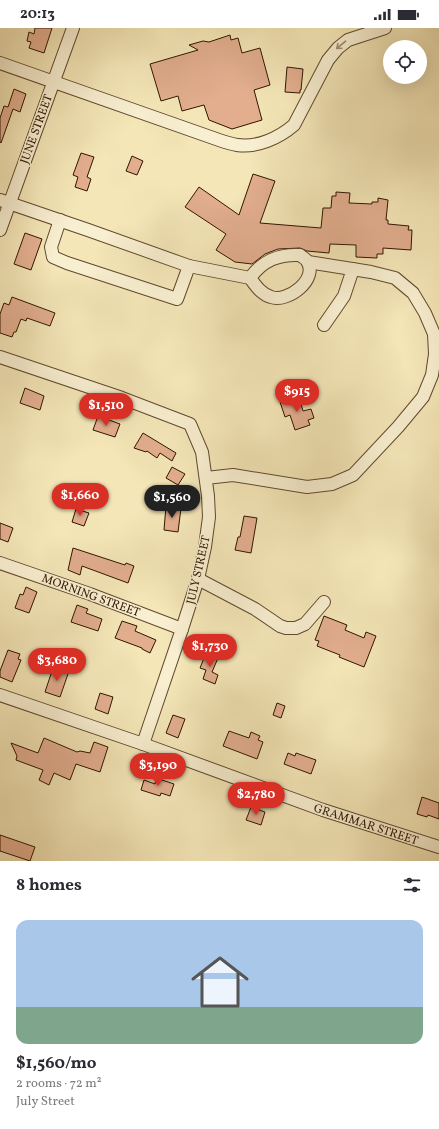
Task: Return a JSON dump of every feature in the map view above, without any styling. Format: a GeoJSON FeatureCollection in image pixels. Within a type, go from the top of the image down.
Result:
{"type":"FeatureCollection","features":[{"type":"Feature","properties":{"kind":"street","name":"JUNE STREET"},"geometry":{"type":"LineString","coordinates":[[0,230],[5,201],[73,28]]}},
{"type":"Feature","properties":{"kind":"street"},"geometry":{"type":"LineString","coordinates":[[0,63],[219,140],[236,145],[248,146],[269,140],[286,132],[294,125],[328,60],[338,48],[348,40],[385,28]]}},
{"type":"Feature","properties":{"kind":"street"},"geometry":{"type":"LineString","coordinates":[[5,201],[189,266],[250,278],[263,293],[271,297],[278,298],[289,296],[300,289],[310,272],[308,262]]}},
{"type":"Feature","properties":{"kind":"street"},"geometry":{"type":"LineString","coordinates":[[60,220],[51,247],[53,257],[67,263],[177,299],[189,266]]}},
{"type":"Feature","properties":{"kind":"street"},"geometry":{"type":"LineString","coordinates":[[206,478],[233,475],[307,487],[332,484],[353,475],[398,427],[422,397],[432,375],[435,354],[434,334],[425,313],[413,293],[395,278],[371,272],[308,262],[300,255],[282,255],[272,259],[257,269],[250,278]]}},
{"type":"Feature","properties":{"kind":"street"},"geometry":{"type":"LineString","coordinates":[[324,325],[344,296],[353,269]]}},
{"type":"Feature","properties":{"kind":"street","name":"JULY STREET"},"geometry":{"type":"LineString","coordinates":[[0,357],[122,398],[190,424],[202,452],[209,516],[206,547],[198,579],[143,744]]}},
{"type":"Feature","properties":{"kind":"street","name":"MORNING STREET"},"geometry":{"type":"LineString","coordinates":[[0,563],[90,594],[182,629]]}},
{"type":"Feature","properties":{"kind":"street"},"geometry":{"type":"LineString","coordinates":[[198,579],[256,609],[280,626],[286,628],[296,628],[305,624],[324,602]]}},
{"type":"Feature","properties":{"kind":"street","name":"GRAMMAR STREET"},"geometry":{"type":"LineString","coordinates":[[0,695],[143,744],[323,810],[439,847]]}},
{"type":"Feature","properties":{"kind":"building"},"geometry":{"type":"Polygon","coordinates":[[[35,28],[52,28],[44,53],[29,48],[31,42],[27,41],[29,32],[34,34],[35,28]]]}},
{"type":"Feature","properties":{"kind":"building"},"geometry":{"type":"Polygon","coordinates":[[[230,35],[231,40],[238,38],[242,53],[260,48],[270,85],[254,90],[262,120],[232,129],[209,120],[204,105],[182,111],[178,96],[161,101],[150,64],[198,50],[189,45],[203,41],[209,42],[230,35]]]}},
{"type":"Feature","properties":{"kind":"building"},"geometry":{"type":"Polygon","coordinates":[[[287,67],[303,69],[300,93],[285,92],[287,67]]]}},
{"type":"Feature","properties":{"kind":"building"},"geometry":{"type":"Polygon","coordinates":[[[14,89],[26,94],[20,112],[13,109],[1,143],[0,118],[4,106],[8,107],[14,89]]]}},
{"type":"Feature","properties":{"kind":"building"},"geometry":{"type":"Polygon","coordinates":[[[81,153],[94,157],[87,177],[91,179],[87,191],[75,187],[78,177],[73,175],[81,153]]]}},
{"type":"Feature","properties":{"kind":"building"},"geometry":{"type":"Polygon","coordinates":[[[132,156],[143,161],[137,175],[126,171],[132,156]]]}},
{"type":"Feature","properties":{"kind":"building"},"geometry":{"type":"Polygon","coordinates":[[[253,174],[275,181],[260,223],[321,228],[323,208],[331,208],[332,196],[336,196],[336,192],[350,193],[349,203],[372,204],[372,202],[378,202],[378,198],[388,200],[386,220],[388,220],[388,224],[409,226],[408,230],[412,230],[411,250],[383,248],[383,254],[377,254],[377,258],[356,257],[356,245],[330,244],[329,253],[307,251],[300,248],[278,249],[265,254],[252,264],[235,262],[216,250],[226,234],[185,207],[199,187],[239,215],[253,174]]]}},
{"type":"Feature","properties":{"kind":"building"},"geometry":{"type":"Polygon","coordinates":[[[25,233],[42,239],[31,270],[14,264],[25,233]]]}},
{"type":"Feature","properties":{"kind":"building"},"geometry":{"type":"Polygon","coordinates":[[[12,297],[55,313],[50,326],[27,318],[26,321],[21,319],[16,332],[14,332],[12,337],[0,333],[0,314],[4,303],[9,305],[12,297]]]}},
{"type":"Feature","properties":{"kind":"building"},"geometry":{"type":"Polygon","coordinates":[[[25,388],[44,396],[40,410],[20,403],[25,388]]]}},
{"type":"Feature","properties":{"kind":"building"},"geometry":{"type":"Polygon","coordinates":[[[299,397],[303,411],[311,409],[314,418],[308,420],[310,425],[295,430],[290,415],[285,417],[280,402],[299,397]]]}},
{"type":"Feature","properties":{"kind":"building"},"geometry":{"type":"Polygon","coordinates":[[[98,416],[120,424],[115,437],[93,430],[98,416]]]}},
{"type":"Feature","properties":{"kind":"building"},"geometry":{"type":"Polygon","coordinates":[[[143,433],[176,453],[172,461],[160,453],[157,458],[147,451],[134,448],[143,433]]]}},
{"type":"Feature","properties":{"kind":"building"},"geometry":{"type":"Polygon","coordinates":[[[172,467],[185,474],[178,485],[166,478],[172,467]]]}},
{"type":"Feature","properties":{"kind":"building"},"geometry":{"type":"Polygon","coordinates":[[[166,506],[181,508],[178,532],[164,530],[166,506]]]}},
{"type":"Feature","properties":{"kind":"building"},"geometry":{"type":"Polygon","coordinates":[[[76,509],[89,513],[84,526],[72,522],[76,509]]]}},
{"type":"Feature","properties":{"kind":"building"},"geometry":{"type":"Polygon","coordinates":[[[244,516],[257,518],[251,553],[235,550],[238,537],[240,537],[244,516]]]}},
{"type":"Feature","properties":{"kind":"building"},"geometry":{"type":"Polygon","coordinates":[[[0,523],[13,528],[8,542],[0,539],[0,523]]]}},
{"type":"Feature","properties":{"kind":"building"},"geometry":{"type":"Polygon","coordinates":[[[73,548],[125,565],[126,563],[134,566],[128,583],[82,566],[80,575],[68,570],[73,548]]]}},
{"type":"Feature","properties":{"kind":"building"},"geometry":{"type":"Polygon","coordinates":[[[26,587],[37,592],[29,613],[15,608],[20,594],[23,595],[26,587]]]}},
{"type":"Feature","properties":{"kind":"building"},"geometry":{"type":"Polygon","coordinates":[[[77,605],[88,609],[86,613],[102,619],[98,631],[71,622],[77,605]]]}},
{"type":"Feature","properties":{"kind":"building"},"geometry":{"type":"Polygon","coordinates":[[[324,616],[347,625],[345,630],[364,638],[366,632],[376,636],[364,667],[317,646],[319,641],[315,640],[324,616]]]}},
{"type":"Feature","properties":{"kind":"building"},"geometry":{"type":"Polygon","coordinates":[[[122,621],[137,626],[135,631],[156,640],[150,653],[142,648],[115,638],[122,621]]]}},
{"type":"Feature","properties":{"kind":"building"},"geometry":{"type":"Polygon","coordinates":[[[8,650],[20,654],[18,659],[21,660],[12,682],[0,677],[0,671],[8,650]]]}},
{"type":"Feature","properties":{"kind":"building"},"geometry":{"type":"Polygon","coordinates":[[[206,653],[218,658],[212,672],[218,675],[215,684],[203,679],[206,670],[200,668],[206,653]]]}},
{"type":"Feature","properties":{"kind":"building"},"geometry":{"type":"Polygon","coordinates":[[[58,667],[69,671],[60,697],[45,692],[52,671],[54,669],[57,670],[58,667]]]}},
{"type":"Feature","properties":{"kind":"building"},"geometry":{"type":"Polygon","coordinates":[[[100,693],[113,697],[108,714],[95,709],[100,693]]]}},
{"type":"Feature","properties":{"kind":"building"},"geometry":{"type":"Polygon","coordinates":[[[277,703],[285,706],[281,718],[273,715],[277,703]]]}},
{"type":"Feature","properties":{"kind":"building"},"geometry":{"type":"Polygon","coordinates":[[[173,715],[185,719],[178,738],[166,733],[173,715]]]}},
{"type":"Feature","properties":{"kind":"building"},"geometry":{"type":"Polygon","coordinates":[[[229,731],[249,738],[251,732],[260,736],[258,740],[263,742],[257,759],[223,746],[229,731]]]}},
{"type":"Feature","properties":{"kind":"building"},"geometry":{"type":"Polygon","coordinates":[[[44,738],[77,752],[80,751],[90,753],[94,742],[108,747],[100,772],[76,764],[70,780],[54,773],[49,785],[39,780],[43,770],[16,760],[17,756],[11,743],[38,753],[44,738]]]}},
{"type":"Feature","properties":{"kind":"building"},"geometry":{"type":"Polygon","coordinates":[[[288,753],[295,756],[296,753],[316,760],[311,774],[284,764],[288,753]]]}},
{"type":"Feature","properties":{"kind":"building"},"geometry":{"type":"Polygon","coordinates":[[[156,778],[174,784],[170,796],[161,793],[160,796],[141,790],[144,780],[155,784],[156,778]]]}},
{"type":"Feature","properties":{"kind":"building"},"geometry":{"type":"Polygon","coordinates":[[[422,797],[439,803],[439,819],[428,815],[427,817],[417,814],[422,797]]]}},
{"type":"Feature","properties":{"kind":"building"},"geometry":{"type":"Polygon","coordinates":[[[251,807],[265,812],[261,825],[246,820],[251,807]]]}},
{"type":"Feature","properties":{"kind":"building"},"geometry":{"type":"Polygon","coordinates":[[[0,835],[35,847],[30,861],[0,851],[0,835]]]}}]}
